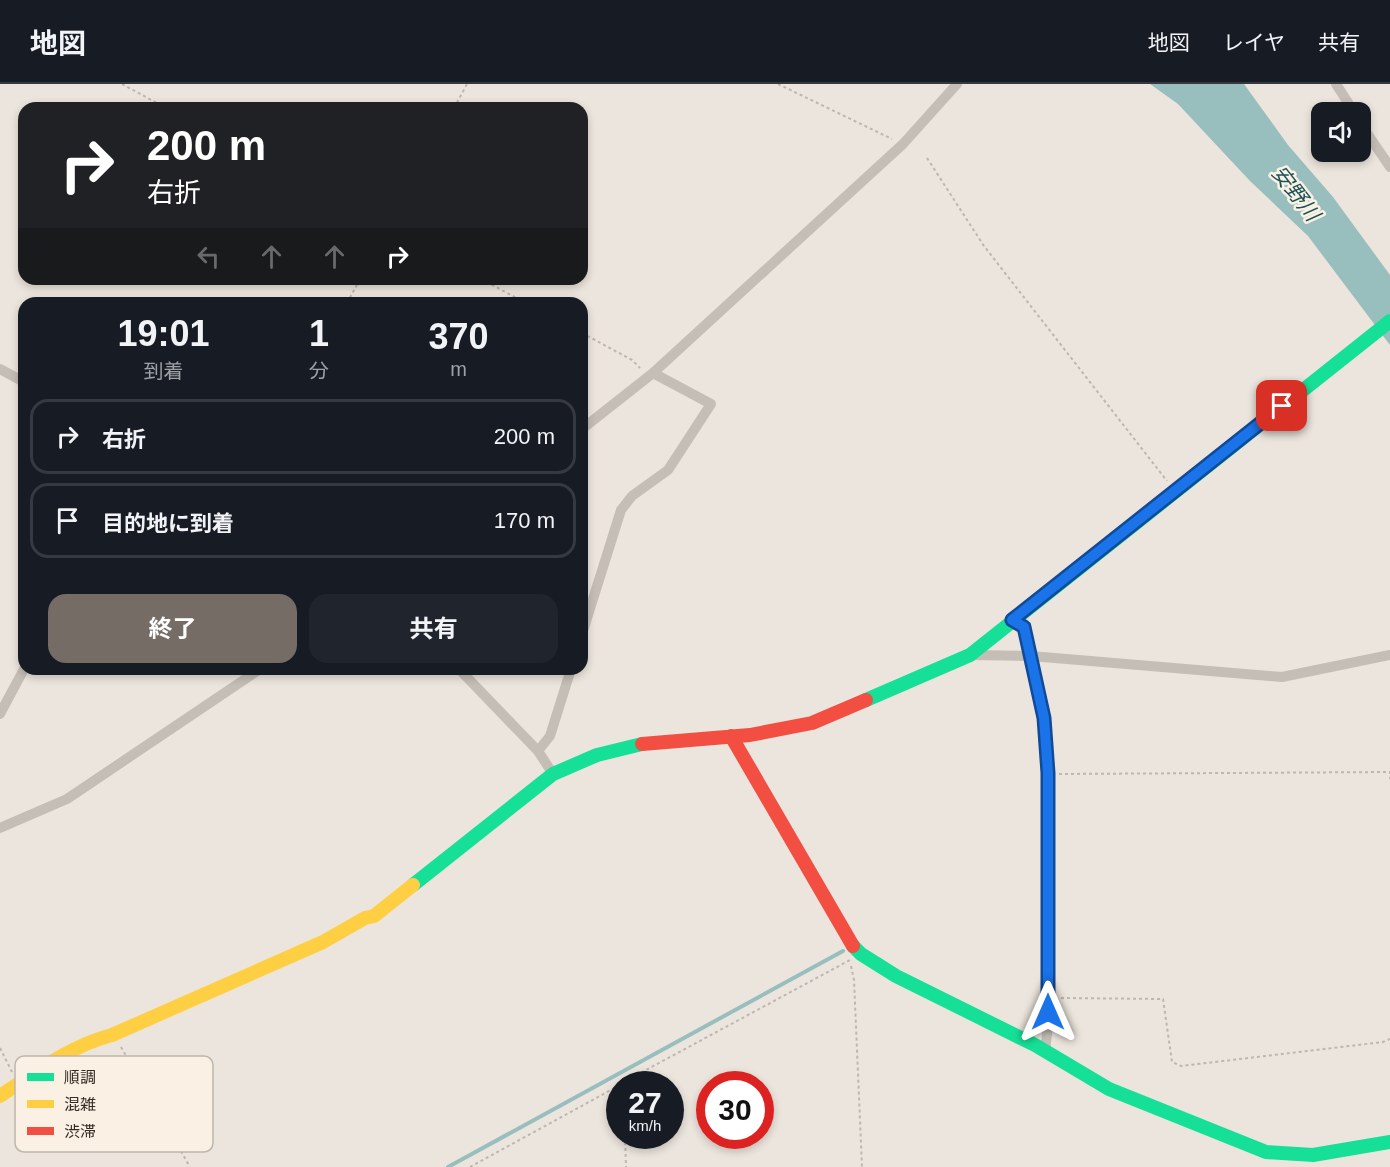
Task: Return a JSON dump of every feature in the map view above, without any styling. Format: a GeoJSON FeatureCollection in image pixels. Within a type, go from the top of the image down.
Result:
{"type":"FeatureCollection","features":[{"type":"Feature","properties":{"kind":"street"},"geometry":{"type":"LineString","coordinates":[[588,424],[651,375],[903,144],[957,84]]}},
{"type":"Feature","properties":{"kind":"street"},"geometry":{"type":"LineString","coordinates":[[1336,84],[1348,102]]}},
{"type":"Feature","properties":{"kind":"street"},"geometry":{"type":"LineString","coordinates":[[1371,139],[1390,167]]}},
{"type":"Feature","properties":{"kind":"street"},"geometry":{"type":"LineString","coordinates":[[65,1056],[90,1041],[112,1035],[323,942],[365,918],[374,916],[553,774],[597,755],[648,743],[750,735],[812,723],[970,655],[1390,321]]}},
{"type":"Feature","properties":{"kind":"street"},"geometry":{"type":"LineString","coordinates":[[0,369],[18,379]]}},
{"type":"Feature","properties":{"kind":"street"},"geometry":{"type":"LineString","coordinates":[[588,615],[621,510],[632,496],[668,470],[711,404],[651,375]]}},
{"type":"Feature","properties":{"kind":"street"},"geometry":{"type":"LineString","coordinates":[[1012,620],[1024,627],[1044,718],[1048,773],[1048,998],[1045,1051]]}},
{"type":"Feature","properties":{"kind":"street"},"geometry":{"type":"LineString","coordinates":[[970,655],[1031,656],[1282,677],[1390,655]]}},
{"type":"Feature","properties":{"kind":"street"},"geometry":{"type":"LineString","coordinates":[[0,714],[21,675]]}},
{"type":"Feature","properties":{"kind":"street"},"geometry":{"type":"LineString","coordinates":[[0,828],[67,799],[251,675]]}},
{"type":"Feature","properties":{"kind":"street"},"geometry":{"type":"LineString","coordinates":[[465,675],[538,751],[553,774]]}},
{"type":"Feature","properties":{"kind":"street"},"geometry":{"type":"LineString","coordinates":[[538,751],[550,736],[569,675]]}},
{"type":"Feature","properties":{"kind":"street"},"geometry":{"type":"LineString","coordinates":[[731,736],[841,926],[861,954],[896,976],[1045,1051],[1109,1089],[1266,1152],[1287,1156],[1314,1156],[1390,1142]]}},
{"type":"Feature","properties":{"kind":"street"},"geometry":{"type":"LineString","coordinates":[[0,1096],[15,1087]]}},
{"type":"Feature","properties":{"kind":"path"},"geometry":{"type":"LineString","coordinates":[[122,84],[155,102]]}},
{"type":"Feature","properties":{"kind":"path"},"geometry":{"type":"LineString","coordinates":[[457,102],[467,84]]}},
{"type":"Feature","properties":{"kind":"path"},"geometry":{"type":"LineString","coordinates":[[778,84],[903,144]]}},
{"type":"Feature","properties":{"kind":"path"},"geometry":{"type":"LineString","coordinates":[[927,158],[984,246],[1175,491]]}},
{"type":"Feature","properties":{"kind":"path"},"geometry":{"type":"LineString","coordinates":[[493,285],[515,297]]}},
{"type":"Feature","properties":{"kind":"path"},"geometry":{"type":"LineString","coordinates":[[588,336],[632,360],[651,375]]}},
{"type":"Feature","properties":{"kind":"path"},"geometry":{"type":"LineString","coordinates":[[1048,773],[1389,772],[1390,779]]}},
{"type":"Feature","properties":{"kind":"path"},"geometry":{"type":"LineString","coordinates":[[645,1071],[850,960],[855,980],[862,1167]]}},
{"type":"Feature","properties":{"kind":"path"},"geometry":{"type":"LineString","coordinates":[[1048,998],[1163,999],[1172,1062],[1181,1066],[1383,1042],[1390,1039]]}},
{"type":"Feature","properties":{"kind":"path"},"geometry":{"type":"LineString","coordinates":[[112,1035],[124,1056]]}},
{"type":"Feature","properties":{"kind":"path"},"geometry":{"type":"LineString","coordinates":[[0,1048],[15,1076]]}},
{"type":"Feature","properties":{"kind":"path"},"geometry":{"type":"LineString","coordinates":[[470,1167],[606,1092]]}},
{"type":"Feature","properties":{"kind":"path"},"geometry":{"type":"LineString","coordinates":[[625,1149],[626,1167]]}},
{"type":"Feature","properties":{"kind":"path"},"geometry":{"type":"LineString","coordinates":[[181,1152],[190,1167]]}},
{"type":"Feature","properties":{"kind":"water","name":"安野川"},"geometry":{"type":"Polygon","coordinates":[[[1150,84],[1244,84],[1288,145],[1333,197],[1390,275],[1390,345],[1308,236],[1250,181],[1178,104],[1150,84]]]}},
{"type":"Feature","properties":{"kind":"waterway"},"geometry":{"type":"LineString","coordinates":[[448,1167],[843,951]]}},
{"type":"Feature","properties":{"kind":"traffic: fast"},"geometry":{"type":"LineString","coordinates":[[866,700],[970,655],[1390,321]]}},
{"type":"Feature","properties":{"kind":"traffic: fast"},"geometry":{"type":"LineString","coordinates":[[413,885],[553,774],[597,755],[642,744]]}},
{"type":"Feature","properties":{"kind":"traffic: fast"},"geometry":{"type":"LineString","coordinates":[[853,946],[861,954],[896,976],[1035,1045],[1109,1089],[1266,1152],[1313,1155],[1390,1142]]}},
{"type":"Feature","properties":{"kind":"traffic: slow"},"geometry":{"type":"LineString","coordinates":[[63,1056],[323,942],[365,918],[374,916],[413,885]]}},
{"type":"Feature","properties":{"kind":"traffic: slow"},"geometry":{"type":"LineString","coordinates":[[0,1096],[15,1086]]}},
{"type":"Feature","properties":{"kind":"traffic: jam"},"geometry":{"type":"LineString","coordinates":[[642,744],[750,735],[812,723],[866,700]]}},
{"type":"Feature","properties":{"kind":"traffic: jam"},"geometry":{"type":"LineString","coordinates":[[731,736],[853,946]]}},
{"type":"Feature","properties":{"kind":"route"},"geometry":{"type":"LineString","coordinates":[[1048,1012],[1048,773],[1044,718],[1024,627],[1012,620],[1282,406]]}}]}
